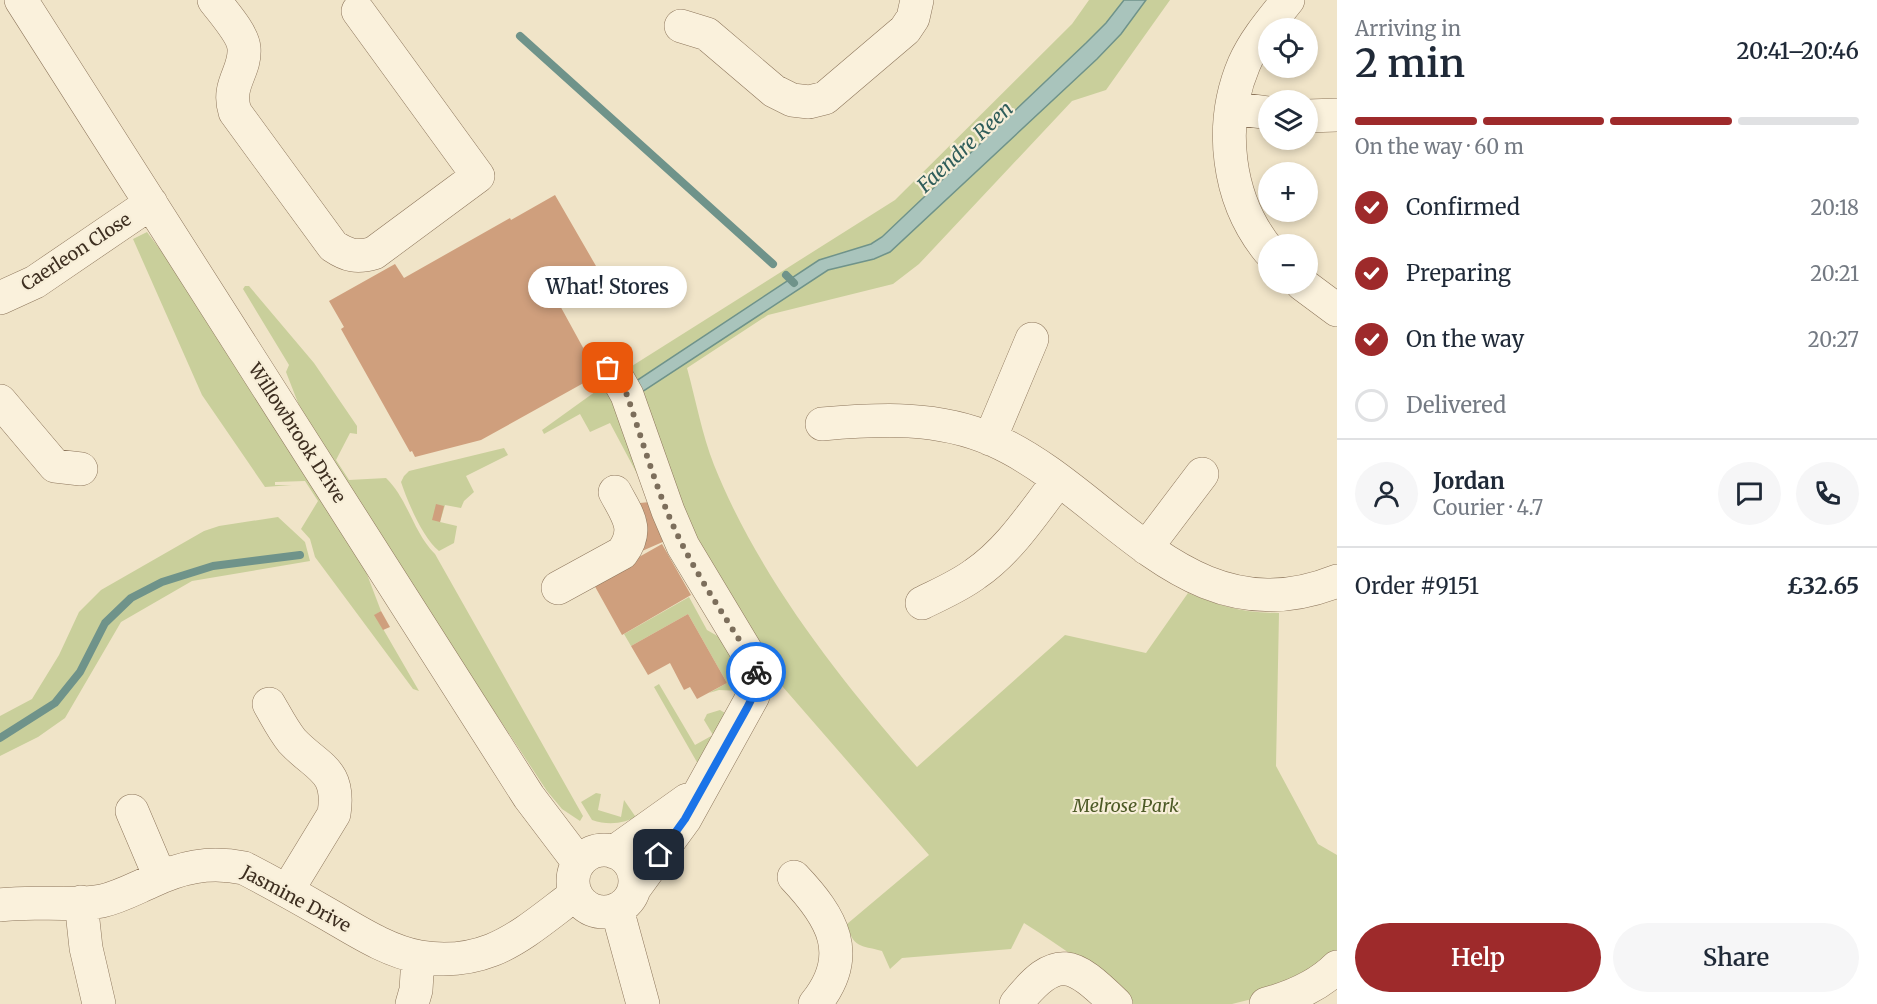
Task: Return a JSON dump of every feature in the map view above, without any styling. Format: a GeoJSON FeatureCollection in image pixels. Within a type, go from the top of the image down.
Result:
{"type":"FeatureCollection","features":[{"type":"Feature","properties":{"kind":"street"},"geometry":{"type":"LineString","coordinates":[[214,0],[241,38],[244,49],[232,91],[231,101],[235,112],[333,246],[345,254],[360,257],[374,253],[478,176],[358,11]]}},
{"type":"Feature","properties":{"kind":"street"},"geometry":{"type":"LineString","coordinates":[[681,26],[707,34],[774,92],[792,100],[809,102],[825,98],[905,30],[913,18],[918,5],[917,0]]}},
{"type":"Feature","properties":{"kind":"street"},"geometry":{"type":"LineString","coordinates":[[1258,235],[1240,202],[1230,153],[1229,127],[1237,84],[1244,63],[1272,19],[1288,0]]}},
{"type":"Feature","properties":{"kind":"street","name":"Willowbrook Drive"},"geometry":{"type":"LineString","coordinates":[[32,4],[151,203],[548,823],[577,878]]}},
{"type":"Feature","properties":{"kind":"street"},"geometry":{"type":"LineString","coordinates":[[1232,108],[1258,112]]}},
{"type":"Feature","properties":{"kind":"street"},"geometry":{"type":"LineString","coordinates":[[1318,116],[1337,116]]}},
{"type":"Feature","properties":{"kind":"street","name":"Caerleon Close"},"geometry":{"type":"LineString","coordinates":[[0,298],[35,282],[151,203]]}},
{"type":"Feature","properties":{"kind":"street"},"geometry":{"type":"LineString","coordinates":[[1315,294],[1337,310]]}},
{"type":"Feature","properties":{"kind":"street"},"geometry":{"type":"LineString","coordinates":[[990,439],[1032,339]]}},
{"type":"Feature","properties":{"kind":"street"},"geometry":{"type":"LineString","coordinates":[[608,368],[618,379],[627,395],[668,511],[683,546],[757,669],[753,696],[685,819],[625,899],[598,912],[582,903],[577,878],[595,852],[604,850],[622,856],[633,870],[625,899],[632,970],[643,1004]]}},
{"type":"Feature","properties":{"kind":"street"},"geometry":{"type":"LineString","coordinates":[[0,402],[55,466],[81,469]]}},
{"type":"Feature","properties":{"kind":"street"},"geometry":{"type":"LineString","coordinates":[[822,424],[879,419],[919,420],[953,427],[990,439],[1031,460],[1146,548],[1212,586],[1266,596],[1295,593],[1337,581]]}},
{"type":"Feature","properties":{"kind":"street"},"geometry":{"type":"LineString","coordinates":[[1146,548],[1202,474]]}},
{"type":"Feature","properties":{"kind":"street"},"geometry":{"type":"LineString","coordinates":[[922,603],[976,574],[1000,553],[1020,532],[1058,481]]}},
{"type":"Feature","properties":{"kind":"street"},"geometry":{"type":"LineString","coordinates":[[558,588],[622,553],[629,544],[632,531],[627,514],[615,492]]}},
{"type":"Feature","properties":{"kind":"street"},"geometry":{"type":"LineString","coordinates":[[269,704],[290,739],[325,769],[333,784],[336,801],[334,814],[287,891]]}},
{"type":"Feature","properties":{"kind":"street"},"geometry":{"type":"LineString","coordinates":[[614,852],[683,804],[704,785]]}},
{"type":"Feature","properties":{"kind":"street"},"geometry":{"type":"LineString","coordinates":[[132,811],[160,877]]}},
{"type":"Feature","properties":{"kind":"street","name":"Jasmine Drive"},"geometry":{"type":"LineString","coordinates":[[0,905],[81,902],[117,897],[160,877],[191,867],[224,864],[244,868],[365,935],[398,950],[418,957],[445,960],[492,950],[513,939],[577,878]]}},
{"type":"Feature","properties":{"kind":"street"},"geometry":{"type":"LineString","coordinates":[[794,877],[813,896],[825,915],[835,940],[837,959],[834,972],[826,991],[815,1004]]}},
{"type":"Feature","properties":{"kind":"street"},"geometry":{"type":"LineString","coordinates":[[81,902],[87,948],[99,1004]]}},
{"type":"Feature","properties":{"kind":"street"},"geometry":{"type":"LineString","coordinates":[[412,1004],[416,990],[418,957]]}},
{"type":"Feature","properties":{"kind":"street"},"geometry":{"type":"LineString","coordinates":[[1266,1004],[1312,986],[1337,967]]}},
{"type":"Feature","properties":{"kind":"street"},"geometry":{"type":"LineString","coordinates":[[1016,1004],[1035,983],[1048,972],[1058,968],[1070,968],[1080,973],[1098,986],[1116,1004]]}},
{"type":"Feature","properties":{"kind":"green space","name":"Melrose Park"},"geometry":{"type":"Polygon","coordinates":[[[1089,0],[1170,0],[1106,90],[1072,101],[919,264],[893,284],[768,315],[687,368],[714,465],[753,546],[777,586],[830,662],[917,767],[1065,635],[1146,653],[1188,593],[1232,608],[1279,613],[1276,766],[1318,844],[1337,855],[1337,954],[1252,999],[1232,1004],[1133,1004],[1107,981],[1024,923],[1011,949],[902,958],[890,969],[882,951],[855,942],[847,924],[929,855],[776,679],[776,667],[768,666],[652,502],[610,423],[590,432],[580,414],[544,434],[542,430],[624,371],[895,200],[1072,24],[1089,0]]]}},
{"type":"Feature","properties":{"kind":"green space"},"geometry":{"type":"Polygon","coordinates":[[[147,232],[180,276],[360,556],[381,611],[375,615],[419,691],[413,689],[315,557],[310,539],[301,529],[318,501],[305,481],[275,482],[275,485],[292,485],[265,487],[202,395],[133,239],[147,232]]]}},
{"type":"Feature","properties":{"kind":"green space"},"geometry":{"type":"Polygon","coordinates":[[[249,286],[314,363],[357,426],[357,434],[350,433],[336,460],[349,480],[386,478],[394,486],[583,816],[580,821],[562,809],[547,791],[309,431],[286,372],[289,365],[243,289],[249,286]]]}},
{"type":"Feature","properties":{"kind":"green space"},"geometry":{"type":"Polygon","coordinates":[[[504,448],[508,455],[466,476],[474,492],[464,501],[461,508],[445,505],[440,522],[457,526],[454,543],[439,551],[427,538],[412,510],[401,482],[404,476],[409,471],[504,448]]]}},
{"type":"Feature","properties":{"kind":"green space"},"geometry":{"type":"Polygon","coordinates":[[[278,517],[305,542],[310,561],[192,581],[121,622],[65,718],[38,737],[0,756],[0,716],[32,699],[59,655],[79,612],[101,590],[204,531],[219,526],[278,517]]]}},
{"type":"Feature","properties":{"kind":"green space"},"geometry":{"type":"Polygon","coordinates":[[[689,597],[707,630],[733,645],[743,669],[741,691],[719,690],[709,693],[727,683],[688,614],[631,646],[624,634],[689,597]]]}},
{"type":"Feature","properties":{"kind":"green space"},"geometry":{"type":"Polygon","coordinates":[[[659,684],[695,745],[713,735],[704,720],[707,714],[720,710],[730,716],[698,764],[654,687],[659,684]]]}},
{"type":"Feature","properties":{"kind":"green space"},"geometry":{"type":"Polygon","coordinates":[[[596,793],[601,794],[598,810],[621,817],[624,800],[635,816],[666,799],[631,819],[603,823],[592,820],[581,802],[596,793]]]}},
{"type":"Feature","properties":{"kind":"water"},"geometry":{"type":"Polygon","coordinates":[[[1124,0],[1146,0],[1121,34],[1097,59],[890,252],[874,259],[828,270],[639,394],[633,383],[819,260],[871,244],[882,237],[1086,43],[1124,0]]]}},
{"type":"Feature","properties":{"kind":"building"},"geometry":{"type":"Polygon","coordinates":[[[555,195],[596,266],[552,291],[598,375],[481,440],[415,457],[412,451],[410,452],[341,329],[344,327],[329,301],[395,264],[404,278],[555,195]]]}},
{"type":"Feature","properties":{"kind":"building"},"geometry":{"type":"Polygon","coordinates":[[[659,501],[665,541],[642,551],[640,503],[659,501]]]}},
{"type":"Feature","properties":{"kind":"building"},"geometry":{"type":"Polygon","coordinates":[[[436,504],[444,506],[440,522],[432,520],[436,504]]]}},
{"type":"Feature","properties":{"kind":"building"},"geometry":{"type":"Polygon","coordinates":[[[662,544],[691,595],[622,635],[593,583],[662,544]]]}},
{"type":"Feature","properties":{"kind":"building"},"geometry":{"type":"Polygon","coordinates":[[[381,611],[390,627],[383,630],[374,615],[381,611]]]}},
{"type":"Feature","properties":{"kind":"building"},"geometry":{"type":"Polygon","coordinates":[[[688,614],[727,683],[697,699],[690,687],[684,690],[670,663],[648,675],[631,646],[688,614]]]}},
{"type":"Feature","properties":{"kind":"waterway","name":"Faendre Reen"},"geometry":{"type":"LineString","coordinates":[[520,36],[773,264]]}},
{"type":"Feature","properties":{"kind":"waterway","name":"Faendre Reen"},"geometry":{"type":"LineString","coordinates":[[786,275],[794,283]]}},
{"type":"Feature","properties":{"kind":"waterway","name":"Faendre Reen"},"geometry":{"type":"LineString","coordinates":[[0,738],[55,703],[80,672],[105,623],[131,598],[162,582],[213,566],[300,555]]}},
{"type":"Feature","properties":{"kind":"way so far"},"geometry":{"type":"LineString","coordinates":[[608,368],[618,379],[627,395],[668,511],[683,546],[757,669],[756,672]]}},
{"type":"Feature","properties":{"kind":"place","name":"What! Stores"},"geometry":{"type":"Point","coordinates":[608,368]}},
{"type":"Feature","properties":{"kind":"route"},"geometry":{"type":"LineString","coordinates":[[659,855],[685,819],[747,708],[753,696],[756,672]]}}]}
